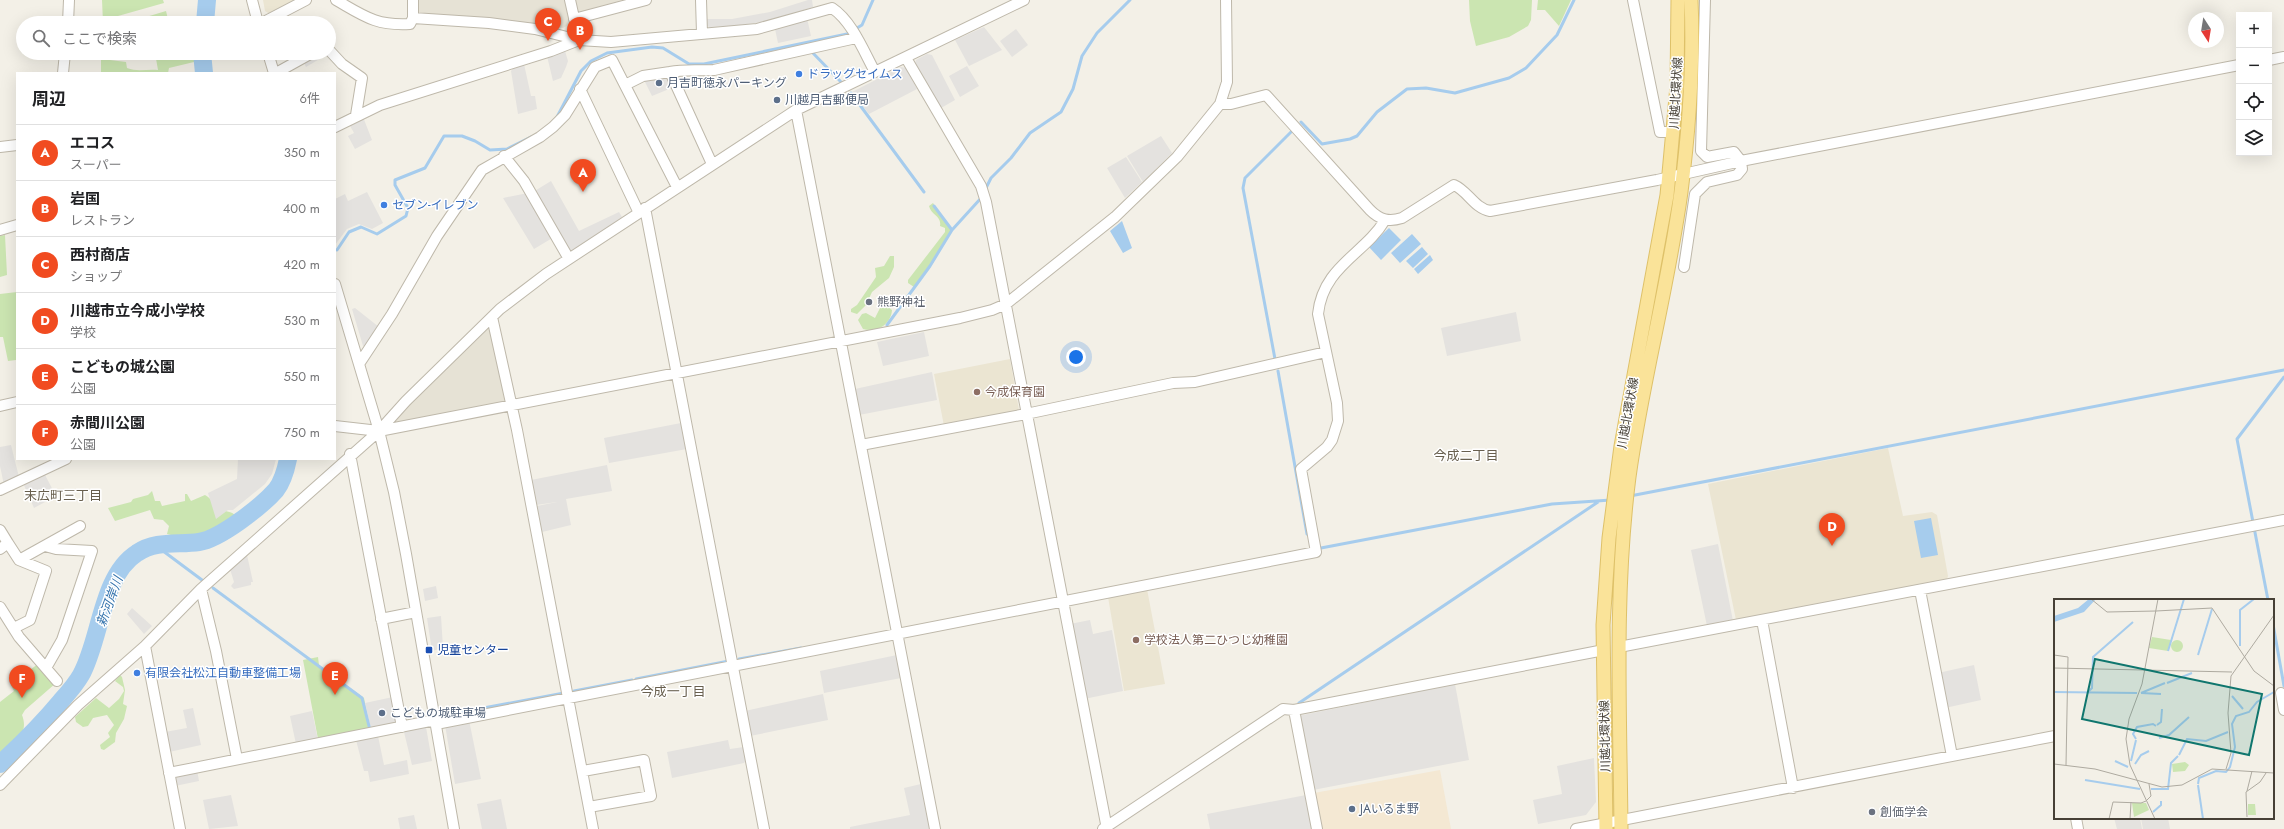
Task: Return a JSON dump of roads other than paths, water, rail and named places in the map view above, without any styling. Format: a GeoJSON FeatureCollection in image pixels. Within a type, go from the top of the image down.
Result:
{"type":"FeatureCollection","features":[{"type":"Feature","properties":{"kind":"main road","name":"川越北環状線"},"geometry":{"type":"LineString","coordinates":[[1606,826],[1604,650],[1609,538],[1621,446],[1658,256],[1674,132],[1685,2]]}},
{"type":"Feature","properties":{"kind":"main road","name":"川越北環状線"},"geometry":{"type":"LineString","coordinates":[[1621,824],[1618,610],[1623,527],[1629,474],[1682,174],[1690,84],[1685,2]]}},
{"type":"Feature","properties":{"kind":"street"},"geometry":{"type":"LineString","coordinates":[[68,16],[69,0]]}},
{"type":"Feature","properties":{"kind":"street"},"geometry":{"type":"LineString","coordinates":[[252,0],[256,16]]}},
{"type":"Feature","properties":{"kind":"street"},"geometry":{"type":"LineString","coordinates":[[275,16],[306,0]]}},
{"type":"Feature","properties":{"kind":"street"},"geometry":{"type":"LineString","coordinates":[[336,0],[373,21],[382,24],[410,24],[413,18],[413,0]]}},
{"type":"Feature","properties":{"kind":"street"},"geometry":{"type":"LineString","coordinates":[[570,0],[579,40]]}},
{"type":"Feature","properties":{"kind":"street"},"geometry":{"type":"LineString","coordinates":[[574,19],[646,0]]}},
{"type":"Feature","properties":{"kind":"street"},"geometry":{"type":"LineString","coordinates":[[700,0],[702,33]]}},
{"type":"Feature","properties":{"kind":"street"},"geometry":{"type":"LineString","coordinates":[[0,785],[78,705],[145,646],[201,589],[318,487],[350,454],[379,431],[406,401],[492,317],[546,274],[796,110],[906,58],[1022,0]]}},
{"type":"Feature","properties":{"kind":"street"},"geometry":{"type":"LineString","coordinates":[[336,426],[379,431],[960,318],[992,310],[1006,304],[1115,217],[1177,157],[1220,104],[1227,82],[1226,0]]}},
{"type":"Feature","properties":{"kind":"street"},"geometry":{"type":"LineString","coordinates":[[1633,0],[1660,132],[1674,132]]}},
{"type":"Feature","properties":{"kind":"street"},"geometry":{"type":"LineString","coordinates":[[1684,267],[1695,194],[1707,182],[1736,174],[1742,169],[1741,161],[1734,152],[1707,158],[1701,151],[1705,0]]}},
{"type":"Feature","properties":{"kind":"street"},"geometry":{"type":"LineString","coordinates":[[413,18],[535,29],[579,40],[611,42],[757,29],[832,8],[849,27],[875,72]]}},
{"type":"Feature","properties":{"kind":"street"},"geometry":{"type":"LineString","coordinates":[[625,85],[643,76],[683,69],[697,72],[714,70],[856,38]]}},
{"type":"Feature","properties":{"kind":"street"},"geometry":{"type":"LineString","coordinates":[[336,126],[356,115],[398,99],[551,51],[579,40]]}},
{"type":"Feature","properties":{"kind":"street"},"geometry":{"type":"LineString","coordinates":[[611,42],[612,60],[677,187]]}},
{"type":"Feature","properties":{"kind":"street"},"geometry":{"type":"LineString","coordinates":[[2272,59],[2284,57]]}},
{"type":"Feature","properties":{"kind":"street"},"geometry":{"type":"LineString","coordinates":[[336,58],[342,64],[362,78],[356,115]]}},
{"type":"Feature","properties":{"kind":"street"},"geometry":{"type":"LineString","coordinates":[[906,58],[981,186],[986,202],[1106,828],[1283,709],[1294,710],[1604,650]]}},
{"type":"Feature","properties":{"kind":"street"},"geometry":{"type":"LineString","coordinates":[[63,72],[64,60]]}},
{"type":"Feature","properties":{"kind":"street"},"geometry":{"type":"LineString","coordinates":[[270,60],[275,72]]}},
{"type":"Feature","properties":{"kind":"street"},"geometry":{"type":"LineString","coordinates":[[277,72],[299,60]]}},
{"type":"Feature","properties":{"kind":"street"},"geometry":{"type":"LineString","coordinates":[[359,364],[392,314],[437,236],[482,170],[504,156],[540,137],[553,127],[565,115],[580,89],[596,66],[612,60]]}},
{"type":"Feature","properties":{"kind":"street"},"geometry":{"type":"LineString","coordinates":[[1220,104],[1231,104],[1266,95],[1377,217],[1384,220],[1393,220],[1402,218],[1454,185],[1481,208],[1490,211],[2236,66]]}},
{"type":"Feature","properties":{"kind":"street"},"geometry":{"type":"LineString","coordinates":[[670,72],[712,164]]}},
{"type":"Feature","properties":{"kind":"street"},"geometry":{"type":"LineString","coordinates":[[580,89],[642,211],[677,373],[764,829]]}},
{"type":"Feature","properties":{"kind":"street"},"geometry":{"type":"LineString","coordinates":[[796,110],[935,829]]}},
{"type":"Feature","properties":{"kind":"street"},"geometry":{"type":"LineString","coordinates":[[0,147],[16,145]]}},
{"type":"Feature","properties":{"kind":"street"},"geometry":{"type":"LineString","coordinates":[[504,156],[524,181],[569,259]]}},
{"type":"Feature","properties":{"kind":"street"},"geometry":{"type":"LineString","coordinates":[[169,773],[402,727],[436,722],[1063,602],[1316,552],[1301,469],[1327,447],[1332,440],[1338,421],[1337,402],[1318,314],[1325,288],[1336,273],[1381,226],[1384,220]]}},
{"type":"Feature","properties":{"kind":"street"},"geometry":{"type":"LineString","coordinates":[[0,230],[16,225]]}},
{"type":"Feature","properties":{"kind":"street"},"geometry":{"type":"LineString","coordinates":[[336,287],[379,431],[400,521],[454,829]]}},
{"type":"Feature","properties":{"kind":"street"},"geometry":{"type":"LineString","coordinates":[[492,317],[569,696],[593,829]]}},
{"type":"Feature","properties":{"kind":"street"},"geometry":{"type":"LineString","coordinates":[[861,444],[1026,414],[1173,383],[1195,382],[1326,352]]}},
{"type":"Feature","properties":{"kind":"street"},"geometry":{"type":"LineString","coordinates":[[0,406],[16,402]]}},
{"type":"Feature","properties":{"kind":"street"},"geometry":{"type":"LineString","coordinates":[[350,454],[402,727]]}},
{"type":"Feature","properties":{"kind":"street"},"geometry":{"type":"LineString","coordinates":[[0,490],[64,460]]}},
{"type":"Feature","properties":{"kind":"street"},"geometry":{"type":"LineString","coordinates":[[1619,647],[2284,520]]}},
{"type":"Feature","properties":{"kind":"street"},"geometry":{"type":"LineString","coordinates":[[19,560],[80,526]]}},
{"type":"Feature","properties":{"kind":"street"},"geometry":{"type":"LineString","coordinates":[[0,530],[4,546],[19,560],[46,570],[30,620],[14,628]]}},
{"type":"Feature","properties":{"kind":"street"},"geometry":{"type":"LineString","coordinates":[[44,546],[56,549],[92,551],[62,640],[46,668]]}},
{"type":"Feature","properties":{"kind":"street"},"geometry":{"type":"LineString","coordinates":[[201,589],[216,651],[237,759]]}},
{"type":"Feature","properties":{"kind":"street"},"geometry":{"type":"LineString","coordinates":[[1920,590],[1952,756]]}},
{"type":"Feature","properties":{"kind":"street"},"geometry":{"type":"LineString","coordinates":[[0,607],[14,628],[57,681]]}},
{"type":"Feature","properties":{"kind":"street"},"geometry":{"type":"LineString","coordinates":[[381,619],[416,612]]}},
{"type":"Feature","properties":{"kind":"street"},"geometry":{"type":"LineString","coordinates":[[1762,620],[1793,788]]}},
{"type":"Feature","properties":{"kind":"street"},"geometry":{"type":"LineString","coordinates":[[145,646],[180,829]]}},
{"type":"Feature","properties":{"kind":"street"},"geometry":{"type":"LineString","coordinates":[[2279,694],[2284,710]]}},
{"type":"Feature","properties":{"kind":"street"},"geometry":{"type":"LineString","coordinates":[[1294,710],[1317,829]]}},
{"type":"Feature","properties":{"kind":"street"},"geometry":{"type":"LineString","coordinates":[[1576,829],[1621,824],[2054,736]]}},
{"type":"Feature","properties":{"kind":"street"},"geometry":{"type":"LineString","coordinates":[[583,772],[644,760],[650,789],[651,796],[589,807]]}},
{"type":"Feature","properties":{"kind":"street"},"geometry":{"type":"LineString","coordinates":[[2076,819],[2078,829]]}},
{"type":"Feature","properties":{"kind":"water"},"geometry":{"type":"Polygon","coordinates":[[[1122,221],[1132,248],[1123,253],[1110,231],[1122,221]]]}},
{"type":"Feature","properties":{"kind":"water"},"geometry":{"type":"Polygon","coordinates":[[[1389,228],[1401,240],[1381,260],[1369,247],[1389,228]]]}},
{"type":"Feature","properties":{"kind":"water"},"geometry":{"type":"Polygon","coordinates":[[[1412,234],[1421,244],[1400,263],[1391,253],[1412,234]]]}},
{"type":"Feature","properties":{"kind":"water"},"geometry":{"type":"Polygon","coordinates":[[[1422,247],[1428,254],[1413,268],[1406,261],[1422,247]]]}},
{"type":"Feature","properties":{"kind":"water"},"geometry":{"type":"Polygon","coordinates":[[[1430,255],[1433,260],[1418,274],[1414,269],[1430,255]]]}},
{"type":"Feature","properties":{"kind":"water"},"geometry":{"type":"Polygon","coordinates":[[[1931,518],[1938,555],[1921,558],[1914,521],[1931,518]]]}},
{"type":"Feature","properties":{"kind":"waterway","name":"新河岸川"},"geometry":{"type":"LineString","coordinates":[[206,16],[207,0]]}},
{"type":"Feature","properties":{"kind":"waterway"},"geometry":{"type":"LineString","coordinates":[[557,117],[581,71],[591,61],[607,53],[652,47],[663,48],[689,64],[704,64],[847,34],[862,25],[873,0]]}},
{"type":"Feature","properties":{"kind":"waterway"},"geometry":{"type":"LineString","coordinates":[[985,190],[991,178],[1011,158],[1030,133],[1061,112],[1073,89],[1082,56],[1097,33],[1130,0]]}},
{"type":"Feature","properties":{"kind":"waterway"},"geometry":{"type":"LineString","coordinates":[[1301,122],[1322,144],[1350,139],[1357,136],[1377,112],[1407,89],[1426,88],[1455,93],[1509,78],[1526,68],[1557,35],[1574,0]]}},
{"type":"Feature","properties":{"kind":"waterway"},"geometry":{"type":"LineString","coordinates":[[810,50],[842,83]]}},
{"type":"Feature","properties":{"kind":"waterway","name":"新河岸川"},"geometry":{"type":"LineString","coordinates":[[203,60],[204,72]]}},
{"type":"Feature","properties":{"kind":"waterway"},"geometry":{"type":"LineString","coordinates":[[851,93],[924,192]]}},
{"type":"Feature","properties":{"kind":"waterway"},"geometry":{"type":"LineString","coordinates":[[1275,359],[1243,188],[1245,178],[1292,131]]}},
{"type":"Feature","properties":{"kind":"waterway"},"geometry":{"type":"LineString","coordinates":[[337,250],[349,232],[361,227],[377,234],[406,216],[408,208],[395,185],[395,180],[425,168],[444,136],[462,136],[475,141],[490,150],[507,149],[531,137]]}},
{"type":"Feature","properties":{"kind":"waterway"},"geometry":{"type":"LineString","coordinates":[[887,325],[930,266],[952,230],[982,197]]}},
{"type":"Feature","properties":{"kind":"waterway"},"geometry":{"type":"LineString","coordinates":[[934,206],[952,230]]}},
{"type":"Feature","properties":{"kind":"waterway"},"geometry":{"type":"LineString","coordinates":[[1630,496],[2284,370]]}},
{"type":"Feature","properties":{"kind":"waterway"},"geometry":{"type":"LineString","coordinates":[[1278,371],[1307,534]]}},
{"type":"Feature","properties":{"kind":"waterway"},"geometry":{"type":"LineString","coordinates":[[2268,599],[2237,439],[2284,377]]}},
{"type":"Feature","properties":{"kind":"waterway","name":"新河岸川"},"geometry":{"type":"LineString","coordinates":[[0,764],[39,726],[69,692],[81,675],[88,660],[109,592],[125,563],[137,553],[152,546],[199,542],[208,540],[218,535],[251,513],[270,497],[282,479],[288,460]]}},
{"type":"Feature","properties":{"kind":"waterway"},"geometry":{"type":"LineString","coordinates":[[1321,548],[1552,504],[1611,500]]}},
{"type":"Feature","properties":{"kind":"waterway"},"geometry":{"type":"LineString","coordinates":[[1299,703],[1598,502]]}},
{"type":"Feature","properties":{"kind":"waterway"},"geometry":{"type":"LineString","coordinates":[[155,545],[202,580]]}},
{"type":"Feature","properties":{"kind":"waterway"},"geometry":{"type":"LineString","coordinates":[[213,588],[362,698],[370,730]]}},
{"type":"Feature","properties":{"kind":"waterway"},"geometry":{"type":"LineString","coordinates":[[2274,630],[2284,686]]}},
{"type":"Feature","properties":{"kind":"waterway"},"geometry":{"type":"LineString","coordinates":[[739,659],[801,648]]}},
{"type":"Feature","properties":{"kind":"waterway"},"geometry":{"type":"LineString","coordinates":[[636,679],[729,661]]}},
{"type":"Feature","properties":{"kind":"waterway"},"geometry":{"type":"LineString","coordinates":[[574,691],[632,680]]}},
{"type":"Feature","properties":{"kind":"waterway"},"geometry":{"type":"LineString","coordinates":[[446,715],[564,693]]}},
{"type":"Feature","properties":{"kind":"place","name":"西村商店"},"geometry":{"type":"Point","coordinates":[548,41]}},
{"type":"Feature","properties":{"kind":"place","name":"岩国"},"geometry":{"type":"Point","coordinates":[580,50]}},
{"type":"Feature","properties":{"kind":"place","name":"ドラッグセイムス"},"geometry":{"type":"Point","coordinates":[799,74]}},
{"type":"Feature","properties":{"kind":"place","name":"月吉町徳永パーキング"},"geometry":{"type":"Point","coordinates":[659,83]}},
{"type":"Feature","properties":{"kind":"place","name":"川越月吉郵便局"},"geometry":{"type":"Point","coordinates":[777,100]}},
{"type":"Feature","properties":{"kind":"place","name":"エコス"},"geometry":{"type":"Point","coordinates":[583,192]}},
{"type":"Feature","properties":{"kind":"place","name":"セブン-イレブン"},"geometry":{"type":"Point","coordinates":[384,205]}},
{"type":"Feature","properties":{"kind":"place","name":"熊野神社"},"geometry":{"type":"Point","coordinates":[869,302]}},
{"type":"Feature","properties":{"kind":"place","name":"今成保育園"},"geometry":{"type":"Point","coordinates":[977,392]}},
{"type":"Feature","properties":{"kind":"place","name":"川越市立今成小学校"},"geometry":{"type":"Point","coordinates":[1832,546]}},
{"type":"Feature","properties":{"kind":"place","name":"学校法人第二ひつじ幼稚園"},"geometry":{"type":"Point","coordinates":[1136,640]}},
{"type":"Feature","properties":{"kind":"place","name":"児童センター"},"geometry":{"type":"Point","coordinates":[429,650]}},
{"type":"Feature","properties":{"kind":"place","name":"有限会社松江自動車整備工場"},"geometry":{"type":"Point","coordinates":[137,673]}},
{"type":"Feature","properties":{"kind":"place","name":"こどもの城公園"},"geometry":{"type":"Point","coordinates":[335,695]}},
{"type":"Feature","properties":{"kind":"place","name":"赤間川公園"},"geometry":{"type":"Point","coordinates":[22,698]}},
{"type":"Feature","properties":{"kind":"place","name":"こどもの城駐車場"},"geometry":{"type":"Point","coordinates":[382,713]}},
{"type":"Feature","properties":{"kind":"place","name":"JAいるま野"},"geometry":{"type":"Point","coordinates":[1352,809]}},
{"type":"Feature","properties":{"kind":"place","name":"創価学会"},"geometry":{"type":"Point","coordinates":[1872,812]}},
{"type":"Feature","properties":{"kind":"district","name":"今成二丁目"},"geometry":{"type":"Point","coordinates":[1466,455]}},
{"type":"Feature","properties":{"kind":"district","name":"末広町三丁目"},"geometry":{"type":"Point","coordinates":[63,495]}},
{"type":"Feature","properties":{"kind":"district","name":"今成一丁目"},"geometry":{"type":"Point","coordinates":[673,691]}}]}
